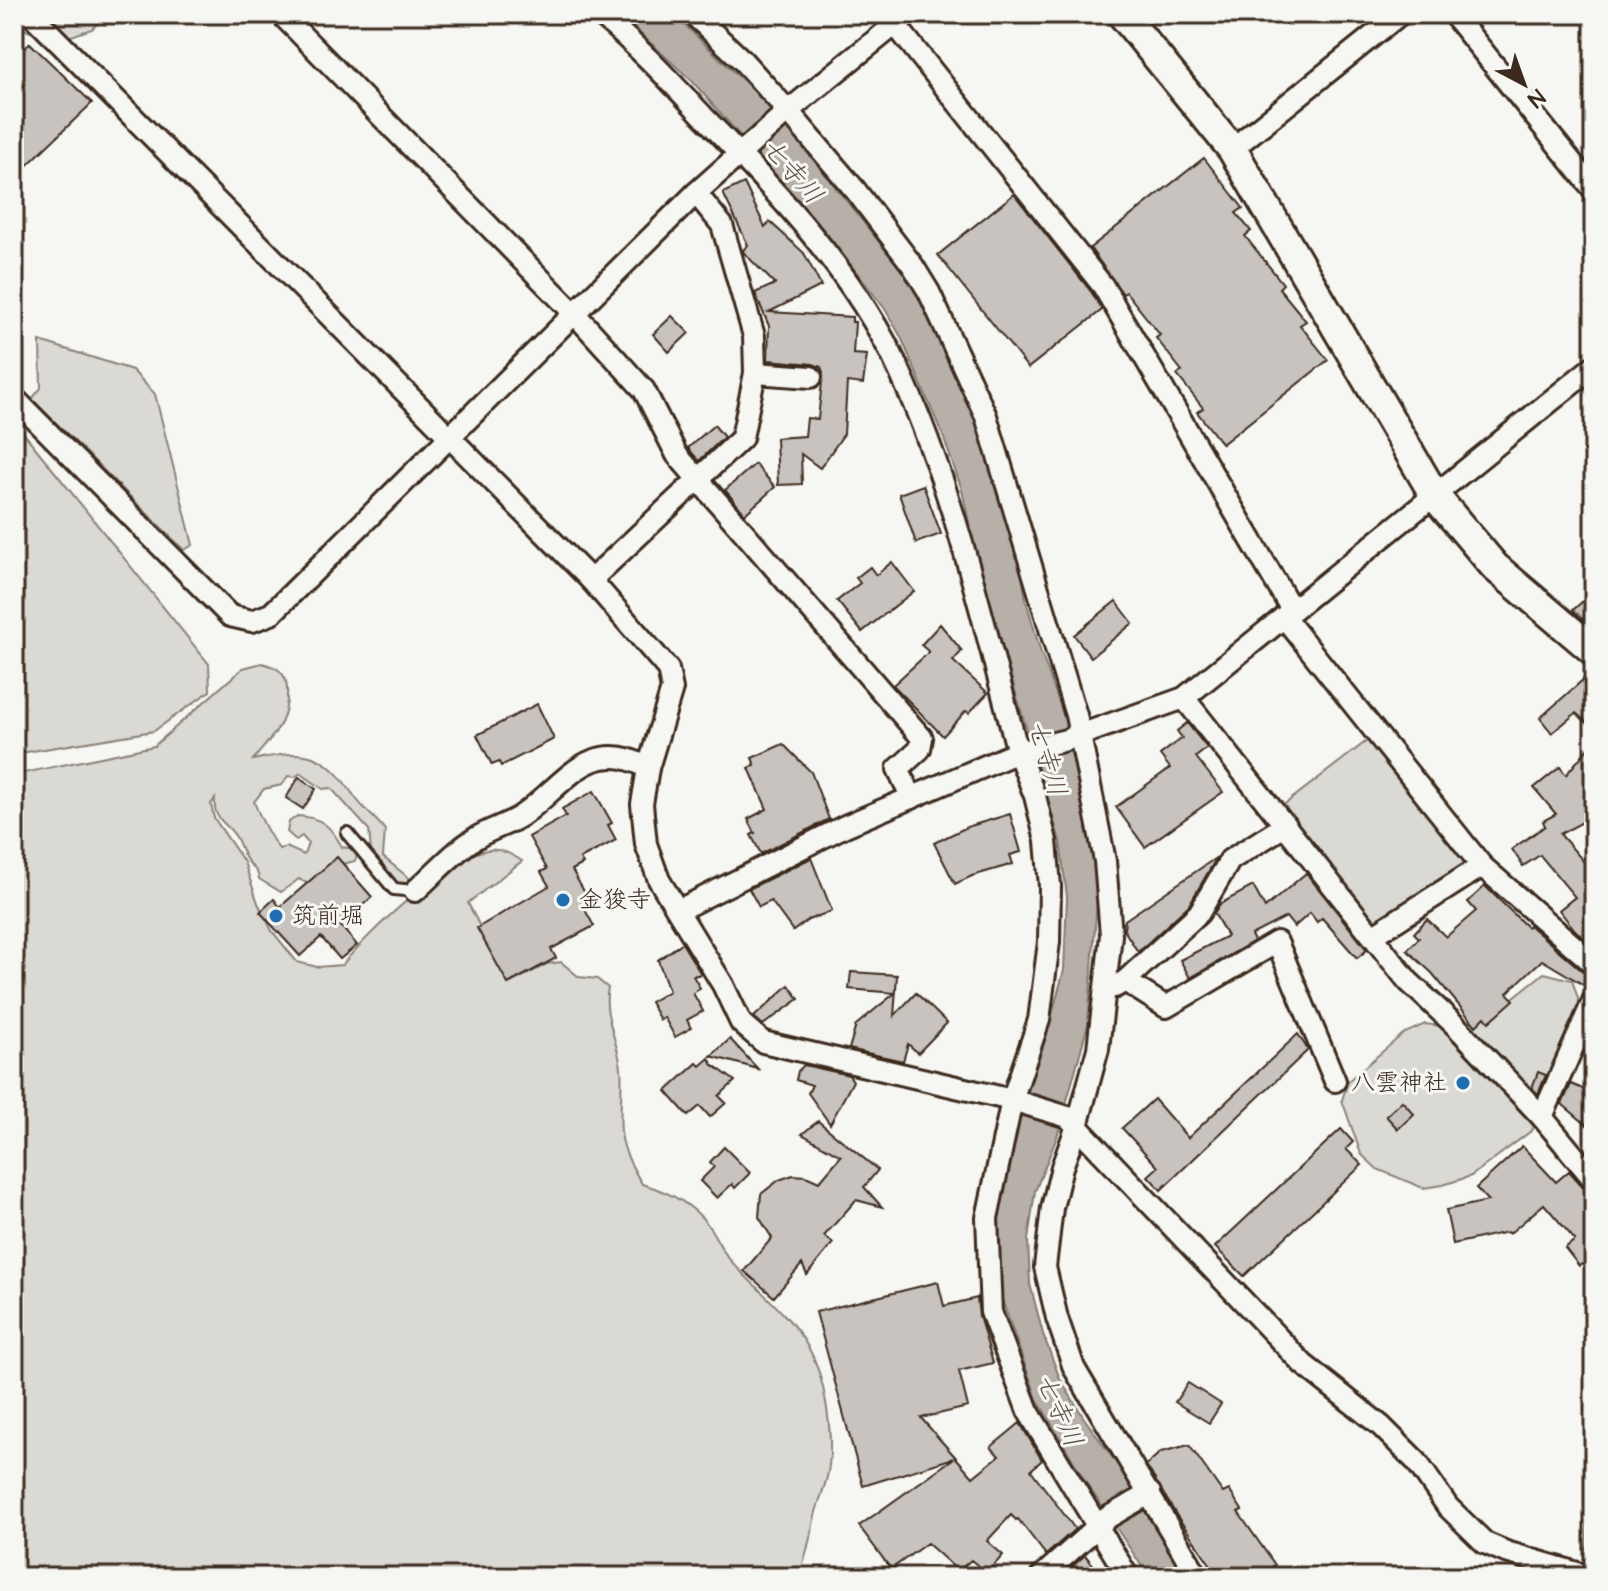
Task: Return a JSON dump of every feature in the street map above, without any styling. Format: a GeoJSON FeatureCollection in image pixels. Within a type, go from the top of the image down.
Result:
{"type":"FeatureCollection","features":[{"type":"Feature","properties":{"kind":"street"},"geometry":{"type":"LineString","coordinates":[[31,14],[591,580],[668,669],[672,689],[648,768],[642,804],[646,844],[659,880],[726,991],[741,1023],[763,1042],[1017,1102],[1073,1122],[1303,1364],[1381,1426],[1417,1462],[1448,1507],[1485,1543],[1591,1577]]}},
{"type":"Feature","properties":{"kind":"street"},"geometry":{"type":"LineString","coordinates":[[281,14],[575,314],[644,390],[677,455],[922,738],[920,749],[898,769],[912,798]]}},
{"type":"Feature","properties":{"kind":"street"},"geometry":{"type":"LineString","coordinates":[[599,14],[624,34],[740,154],[827,254],[865,308],[898,368],[944,479],[1024,751],[1046,841],[1050,886],[1049,942],[1039,1020],[987,1218],[991,1312],[1028,1411],[1102,1523],[1128,1577]]}},
{"type":"Feature","properties":{"kind":"street"},"geometry":{"type":"LineString","coordinates":[[693,14],[742,60],[788,111],[856,191],[913,266],[929,292],[986,416],[1076,715],[1073,738],[1105,861],[1116,986],[1073,1122],[1052,1208],[1045,1267],[1057,1318],[1074,1368],[1198,1577]]}},
{"type":"Feature","properties":{"kind":"street"},"geometry":{"type":"LineString","coordinates":[[1122,14],[1232,149],[1435,496],[1495,567],[1594,651]]}},
{"type":"Feature","properties":{"kind":"street"},"geometry":{"type":"LineString","coordinates":[[1232,149],[1400,14]]}},
{"type":"Feature","properties":{"kind":"street"},"geometry":{"type":"LineString","coordinates":[[1453,14],[1594,190]]}},
{"type":"Feature","properties":{"kind":"street"},"geometry":{"type":"LineString","coordinates":[[14,398],[230,616],[252,621],[271,614],[696,193],[897,17],[1103,286],[1288,614],[1482,866],[1594,964]]}},
{"type":"Feature","properties":{"kind":"street"},"geometry":{"type":"LineString","coordinates":[[591,580],[742,438],[755,373],[754,336],[722,225],[696,193]]}},
{"type":"Feature","properties":{"kind":"street"},"geometry":{"type":"LineString","coordinates":[[679,910],[845,826],[1024,751],[1073,738],[1184,698],[1594,366]]}},
{"type":"Feature","properties":{"kind":"street"},"geometry":{"type":"LineString","coordinates":[[755,373],[811,377]]}},
{"type":"Feature","properties":{"kind":"street"},"geometry":{"type":"LineString","coordinates":[[1184,698],[1408,981],[1455,1025],[1542,1117],[1594,1180]]}},
{"type":"Feature","properties":{"kind":"street"},"geometry":{"type":"LineString","coordinates":[[415,891],[474,839],[521,816],[560,780],[593,760],[612,755],[631,758],[648,768]]}},
{"type":"Feature","properties":{"kind":"street"},"geometry":{"type":"LineString","coordinates":[[1116,986],[1199,913],[1230,860],[1286,825]]}},
{"type":"Feature","properties":{"kind":"street"},"geometry":{"type":"LineString","coordinates":[[1374,935],[1482,866]]}},
{"type":"Feature","properties":{"kind":"street"},"geometry":{"type":"LineString","coordinates":[[1116,986],[1166,1007],[1277,942],[1335,1081]]}},
{"type":"Feature","properties":{"kind":"street"},"geometry":{"type":"LineString","coordinates":[[1542,1117],[1594,999]]}},
{"type":"Feature","properties":{"kind":"street"},"geometry":{"type":"LineString","coordinates":[[1041,1577],[1102,1523],[1146,1494]]}},
{"type":"Feature","properties":{"kind":"lane"},"geometry":{"type":"LineString","coordinates":[[347,833],[394,889],[415,891]]}},
{"type":"Feature","properties":{"kind":"shaded area"},"geometry":{"type":"Polygon","coordinates":[[[14,14],[107,14],[92,29],[54,42],[14,25],[14,14]]]}},
{"type":"Feature","properties":{"kind":"shaded area"},"geometry":{"type":"Polygon","coordinates":[[[40,341],[132,370],[155,394],[193,545],[184,550],[32,399],[41,388],[40,341]]]}},
{"type":"Feature","properties":{"kind":"shaded area"},"geometry":{"type":"Polygon","coordinates":[[[14,421],[209,664],[210,691],[154,731],[14,754],[14,421]]]}},
{"type":"Feature","properties":{"kind":"shaded area"},"geometry":{"type":"Polygon","coordinates":[[[262,663],[283,674],[287,700],[279,727],[253,760],[301,754],[323,762],[385,830],[383,857],[409,878],[406,883],[396,883],[376,862],[371,852],[369,830],[331,788],[323,789],[300,773],[296,777],[288,776],[282,785],[264,789],[254,802],[279,849],[286,847],[304,855],[308,843],[302,836],[296,840],[287,832],[289,822],[297,816],[313,818],[324,824],[342,847],[354,849],[358,854],[355,861],[339,865],[315,893],[299,879],[281,892],[259,879],[235,835],[216,813],[215,799],[211,804],[214,818],[244,862],[258,903],[272,931],[297,962],[317,967],[342,965],[430,881],[470,856],[497,850],[522,861],[468,903],[509,984],[547,964],[561,962],[579,977],[597,979],[608,988],[607,1008],[621,1068],[621,1132],[626,1152],[642,1184],[678,1199],[702,1217],[731,1261],[782,1312],[800,1335],[820,1375],[829,1429],[829,1463],[799,1577],[14,1577],[14,775],[154,746],[243,668],[262,663]]]}},
{"type":"Feature","properties":{"kind":"shaded area"},"geometry":{"type":"Polygon","coordinates":[[[1372,737],[1470,863],[1376,923],[1281,807],[1372,737]]]}},
{"type":"Feature","properties":{"kind":"shaded area"},"geometry":{"type":"Polygon","coordinates":[[[1544,973],[1572,980],[1581,1008],[1531,1131],[1471,1176],[1443,1185],[1423,1188],[1377,1169],[1361,1154],[1342,1100],[1348,1081],[1403,1034],[1425,1024],[1441,1026],[1474,1021],[1509,1001],[1544,973]]]}},
{"type":"Feature","properties":{"kind":"shaded area"},"geometry":{"type":"Polygon","coordinates":[[[1594,1494],[1594,1566],[1585,1563],[1589,1496],[1594,1494]]]}},
{"type":"Feature","properties":{"kind":"water","name":"七寺川"},"geometry":{"type":"Polygon","coordinates":[[[619,14],[673,14],[773,109],[919,292],[971,404],[989,451],[1017,546],[1026,600],[1062,710],[1074,758],[1094,848],[1097,899],[1088,1024],[1057,1137],[1035,1191],[1028,1240],[1030,1284],[1043,1334],[1060,1379],[1150,1510],[1190,1577],[1149,1577],[1085,1481],[1037,1399],[1001,1297],[996,1222],[1018,1122],[1064,970],[1067,897],[1060,841],[980,573],[962,490],[943,436],[901,337],[885,309],[827,234],[692,81],[619,14]]]}},
{"type":"Feature","properties":{"kind":"building"},"geometry":{"type":"Polygon","coordinates":[[[30,43],[92,103],[14,178],[14,59],[30,43]]]}},
{"type":"Feature","properties":{"kind":"building"},"geometry":{"type":"Polygon","coordinates":[[[1204,158],[1243,208],[1236,213],[1251,231],[1245,236],[1283,284],[1279,288],[1306,321],[1300,325],[1328,360],[1222,444],[1197,412],[1203,408],[1177,375],[1182,371],[1156,338],[1160,335],[1126,292],[1123,294],[1090,248],[1204,158]]]}},
{"type":"Feature","properties":{"kind":"building"},"geometry":{"type":"Polygon","coordinates":[[[744,183],[765,227],[770,222],[804,253],[821,286],[769,312],[852,317],[852,322],[855,322],[853,354],[867,355],[863,384],[847,382],[844,434],[820,468],[801,454],[802,484],[778,485],[776,438],[805,436],[807,418],[818,419],[823,372],[821,367],[813,364],[768,360],[769,326],[755,293],[775,284],[744,253],[748,245],[723,193],[744,183]]]}},
{"type":"Feature","properties":{"kind":"building"},"geometry":{"type":"Polygon","coordinates":[[[1014,194],[1102,310],[1028,368],[938,255],[1014,194]]]}},
{"type":"Feature","properties":{"kind":"building"},"geometry":{"type":"Polygon","coordinates":[[[672,316],[689,333],[669,352],[653,334],[672,316]]]}},
{"type":"Feature","properties":{"kind":"building"},"geometry":{"type":"Polygon","coordinates":[[[714,425],[724,437],[699,461],[688,448],[714,425]]]}},
{"type":"Feature","properties":{"kind":"building"},"geometry":{"type":"Polygon","coordinates":[[[755,464],[775,487],[745,514],[725,490],[755,464]]]}},
{"type":"Feature","properties":{"kind":"building"},"geometry":{"type":"Polygon","coordinates":[[[923,485],[941,534],[916,543],[899,494],[923,485]]]}},
{"type":"Feature","properties":{"kind":"building"},"geometry":{"type":"Polygon","coordinates":[[[892,562],[914,591],[862,632],[837,601],[860,583],[856,578],[870,567],[876,575],[892,562]]]}},
{"type":"Feature","properties":{"kind":"building"},"geometry":{"type":"Polygon","coordinates":[[[1594,591],[1594,629],[1573,610],[1594,591]]]}},
{"type":"Feature","properties":{"kind":"building"},"geometry":{"type":"Polygon","coordinates":[[[1116,601],[1133,623],[1091,657],[1074,635],[1116,601]]]}},
{"type":"Feature","properties":{"kind":"building"},"geometry":{"type":"Polygon","coordinates":[[[940,624],[962,651],[953,661],[988,693],[943,736],[893,685],[929,652],[921,645],[940,624]]]}},
{"type":"Feature","properties":{"kind":"building"},"geometry":{"type":"Polygon","coordinates":[[[1585,678],[1594,688],[1594,729],[1576,713],[1552,733],[1540,718],[1585,678]]]}},
{"type":"Feature","properties":{"kind":"building"},"geometry":{"type":"Polygon","coordinates":[[[537,704],[554,739],[501,766],[499,762],[492,765],[477,735],[537,704]]]}},
{"type":"Feature","properties":{"kind":"building"},"geometry":{"type":"Polygon","coordinates":[[[1187,723],[1207,748],[1196,757],[1223,792],[1145,847],[1116,807],[1170,768],[1160,755],[1182,738],[1177,731],[1187,723]]]}},
{"type":"Feature","properties":{"kind":"building"},"geometry":{"type":"Polygon","coordinates":[[[1594,741],[1594,816],[1560,834],[1584,862],[1594,855],[1594,947],[1559,910],[1575,897],[1540,855],[1523,866],[1512,849],[1545,826],[1543,821],[1556,814],[1534,788],[1560,767],[1566,775],[1594,741]]]}},
{"type":"Feature","properties":{"kind":"building"},"geometry":{"type":"Polygon","coordinates":[[[783,744],[811,772],[829,819],[761,854],[751,835],[755,833],[748,819],[767,809],[749,768],[755,765],[752,758],[783,744]]]}},
{"type":"Feature","properties":{"kind":"building"},"geometry":{"type":"Polygon","coordinates":[[[299,777],[316,789],[303,809],[286,798],[299,777]]]}},
{"type":"Feature","properties":{"kind":"building"},"geometry":{"type":"Polygon","coordinates":[[[594,791],[612,823],[608,825],[616,840],[580,859],[583,864],[572,870],[591,904],[584,908],[594,926],[551,949],[556,958],[508,984],[477,928],[549,886],[541,872],[547,869],[529,837],[566,816],[562,809],[594,791]]]}},
{"type":"Feature","properties":{"kind":"building"},"geometry":{"type":"Polygon","coordinates":[[[1010,814],[1021,852],[1010,855],[1013,864],[955,884],[934,843],[967,827],[1010,814]]]}},
{"type":"Feature","properties":{"kind":"building","name":"筑前堀"},"geometry":{"type":"Polygon","coordinates":[[[337,857],[372,897],[340,925],[357,945],[340,959],[321,937],[300,956],[260,912],[274,899],[280,907],[337,857]]]}},
{"type":"Feature","properties":{"kind":"building"},"geometry":{"type":"Polygon","coordinates":[[[1217,857],[1189,905],[1138,952],[1124,930],[1125,920],[1217,857]]]}},
{"type":"Feature","properties":{"kind":"building"},"geometry":{"type":"Polygon","coordinates":[[[811,858],[832,911],[808,920],[793,931],[771,901],[759,907],[749,889],[811,858]]]}},
{"type":"Feature","properties":{"kind":"building"},"geometry":{"type":"Polygon","coordinates":[[[1306,873],[1367,950],[1357,958],[1322,918],[1317,922],[1310,913],[1294,927],[1286,917],[1251,935],[1254,941],[1190,978],[1180,960],[1227,936],[1214,913],[1220,904],[1253,886],[1265,908],[1306,873]]]}},
{"type":"Feature","properties":{"kind":"building"},"geometry":{"type":"Polygon","coordinates":[[[1485,886],[1527,927],[1529,925],[1594,981],[1591,986],[1589,988],[1542,960],[1507,993],[1514,1000],[1489,1022],[1485,1017],[1476,1026],[1432,973],[1407,950],[1419,938],[1414,933],[1427,919],[1446,937],[1476,911],[1468,902],[1485,886]]]}},
{"type":"Feature","properties":{"kind":"building"},"geometry":{"type":"Polygon","coordinates":[[[682,943],[701,974],[693,976],[700,988],[693,993],[703,1011],[687,1020],[691,1028],[675,1037],[664,1017],[660,1020],[650,1002],[669,991],[658,960],[682,943]]]}},
{"type":"Feature","properties":{"kind":"building"},"geometry":{"type":"Polygon","coordinates":[[[851,972],[897,975],[894,1016],[916,993],[947,1023],[918,1053],[908,1044],[903,1061],[849,1049],[856,1025],[895,993],[849,989],[851,972]]]}},
{"type":"Feature","properties":{"kind":"building"},"geometry":{"type":"Polygon","coordinates":[[[789,985],[799,999],[763,1025],[754,1017],[789,985]]]}},
{"type":"Feature","properties":{"kind":"building"},"geometry":{"type":"Polygon","coordinates":[[[1298,1034],[1308,1050],[1161,1190],[1148,1176],[1158,1167],[1122,1128],[1154,1099],[1188,1138],[1298,1034]]]}},
{"type":"Feature","properties":{"kind":"building"},"geometry":{"type":"Polygon","coordinates":[[[730,1039],[758,1069],[711,1056],[730,1039]]]}},
{"type":"Feature","properties":{"kind":"building"},"geometry":{"type":"Polygon","coordinates":[[[709,1058],[712,1064],[735,1081],[719,1096],[726,1103],[710,1117],[700,1106],[688,1116],[666,1091],[697,1063],[700,1066],[709,1058]]]}},
{"type":"Feature","properties":{"kind":"building"},"geometry":{"type":"Polygon","coordinates":[[[804,1065],[849,1075],[853,1081],[830,1124],[808,1093],[812,1085],[796,1080],[798,1071],[804,1065]]]}},
{"type":"Feature","properties":{"kind":"building"},"geometry":{"type":"Polygon","coordinates":[[[1538,1072],[1546,1075],[1538,1094],[1532,1088],[1538,1072]]]}},
{"type":"Feature","properties":{"kind":"building"},"geometry":{"type":"Polygon","coordinates":[[[1571,1084],[1594,1099],[1594,1131],[1562,1104],[1571,1084]]]}},
{"type":"Feature","properties":{"kind":"building"},"geometry":{"type":"Polygon","coordinates":[[[1402,1101],[1414,1114],[1398,1129],[1386,1116],[1402,1101]]]}},
{"type":"Feature","properties":{"kind":"building"},"geometry":{"type":"Polygon","coordinates":[[[818,1121],[878,1170],[864,1187],[882,1207],[856,1200],[824,1236],[833,1243],[807,1275],[802,1264],[774,1297],[744,1271],[772,1238],[759,1217],[761,1194],[779,1180],[793,1175],[806,1176],[819,1182],[841,1156],[802,1134],[818,1121]]]}},
{"type":"Feature","properties":{"kind":"building"},"geometry":{"type":"Polygon","coordinates":[[[1341,1129],[1353,1142],[1346,1149],[1362,1165],[1244,1276],[1215,1247],[1341,1129]]]}},
{"type":"Feature","properties":{"kind":"building"},"geometry":{"type":"Polygon","coordinates":[[[1522,1146],[1556,1182],[1569,1171],[1585,1189],[1594,1193],[1594,1279],[1565,1248],[1575,1240],[1544,1204],[1509,1234],[1453,1244],[1446,1210],[1488,1201],[1476,1188],[1522,1146]]]}},
{"type":"Feature","properties":{"kind":"building"},"geometry":{"type":"Polygon","coordinates":[[[724,1147],[750,1173],[735,1188],[732,1184],[717,1198],[700,1181],[714,1167],[710,1162],[724,1147]]]}},
{"type":"Feature","properties":{"kind":"building"},"geometry":{"type":"Polygon","coordinates":[[[938,1282],[944,1306],[977,1298],[993,1363],[959,1371],[968,1407],[921,1418],[973,1477],[999,1456],[991,1447],[1020,1423],[1042,1460],[1031,1470],[1075,1529],[1046,1555],[1018,1519],[1011,1515],[987,1541],[1003,1555],[987,1573],[971,1560],[958,1571],[927,1543],[891,1569],[859,1526],[954,1458],[863,1486],[816,1312],[938,1282]]]}},
{"type":"Feature","properties":{"kind":"building"},"geometry":{"type":"Polygon","coordinates":[[[1188,1383],[1221,1404],[1209,1423],[1175,1402],[1188,1383]]]}},
{"type":"Feature","properties":{"kind":"building"},"geometry":{"type":"Polygon","coordinates":[[[1189,1445],[1223,1493],[1229,1490],[1242,1510],[1238,1512],[1275,1565],[1257,1577],[1219,1577],[1146,1465],[1161,1452],[1189,1445]]]}},
{"type":"Feature","properties":{"kind":"building"},"geometry":{"type":"Polygon","coordinates":[[[1085,1555],[1103,1577],[1064,1577],[1063,1575],[1085,1555]]]}},
{"type":"Feature","properties":{"kind":"place","name":"金狻寺"},"geometry":{"type":"Point","coordinates":[563,900]}},
{"type":"Feature","properties":{"kind":"place","name":"筑前堀"},"geometry":{"type":"Point","coordinates":[276,916]}},
{"type":"Feature","properties":{"kind":"place","name":"八雲神社"},"geometry":{"type":"Point","coordinates":[1463,1083]}}]}
